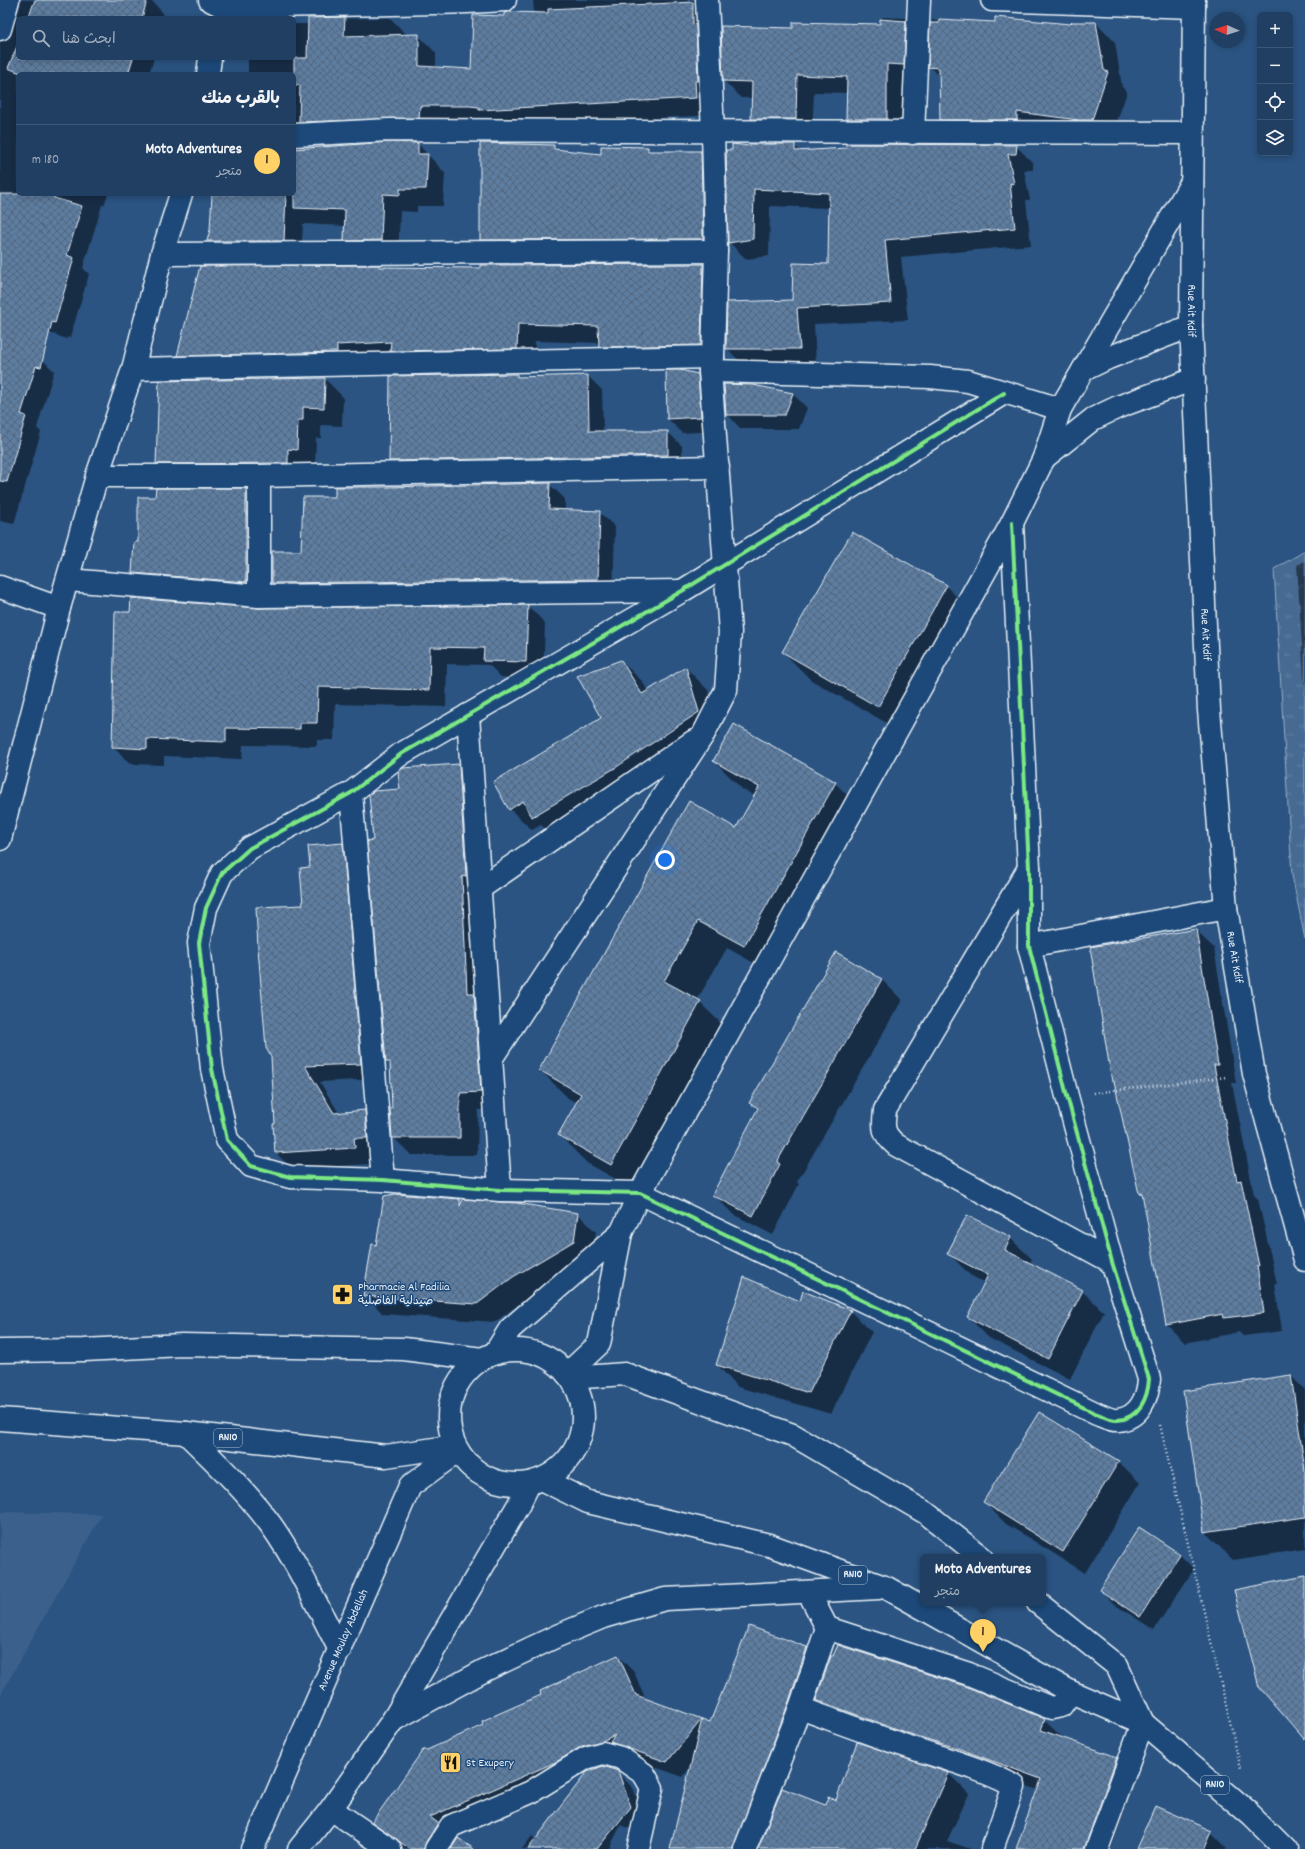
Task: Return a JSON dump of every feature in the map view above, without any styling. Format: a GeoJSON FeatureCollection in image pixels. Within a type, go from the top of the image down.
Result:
{"type":"FeatureCollection","features":[{"type":"Feature","properties":{"kind":"street"},"geometry":{"type":"LineString","coordinates":[[0,29],[8,0]]}},
{"type":"Feature","properties":{"kind":"street"},"geometry":{"type":"LineString","coordinates":[[222,7],[505,0]]}},
{"type":"Feature","properties":{"kind":"street"},"geometry":{"type":"LineString","coordinates":[[491,1059],[703,735],[726,690],[730,632],[711,364],[716,251],[714,132],[707,0]]}},
{"type":"Feature","properties":{"kind":"street"},"geometry":{"type":"LineString","coordinates":[[913,133],[919,0]]}},
{"type":"Feature","properties":{"kind":"street"},"geometry":{"type":"LineString","coordinates":[[992,0],[1194,4]]}},
{"type":"Feature","properties":{"kind":"street","name":"Rue Ait Kdif"},"geometry":{"type":"LineString","coordinates":[[1194,4],[1192,326],[1209,710],[1226,908],[1254,1074],[1305,1260]]}},
{"type":"Feature","properties":{"kind":"street"},"geometry":{"type":"LineString","coordinates":[[208,72],[210,60]]}},
{"type":"Feature","properties":{"kind":"street"},"geometry":{"type":"LineString","coordinates":[[296,135],[389,130],[1192,133]]}},
{"type":"Feature","properties":{"kind":"street"},"geometry":{"type":"LineString","coordinates":[[569,1376],[599,1344],[622,1233],[640,1193],[1012,522],[1044,458],[1060,409],[1193,181]]}},
{"type":"Feature","properties":{"kind":"street"},"geometry":{"type":"LineString","coordinates":[[0,840],[59,608],[97,476],[133,369],[162,254],[180,196]]}},
{"type":"Feature","properties":{"kind":"street"},"geometry":{"type":"LineString","coordinates":[[162,254],[716,251]]}},
{"type":"Feature","properties":{"kind":"street"},"geometry":{"type":"LineString","coordinates":[[1082,370],[1108,358],[1192,326]]}},
{"type":"Feature","properties":{"kind":"street"},"geometry":{"type":"LineString","coordinates":[[133,369],[711,364],[930,377],[968,381],[1060,409]]}},
{"type":"Feature","properties":{"kind":"street"},"geometry":{"type":"LineString","coordinates":[[1044,458],[1093,419],[1118,407],[1194,379]]}},
{"type":"Feature","properties":{"kind":"street"},"geometry":{"type":"LineString","coordinates":[[1004,393],[726,564],[402,754],[351,793],[250,848],[222,873],[206,908],[199,943],[212,1069],[227,1140],[251,1166],[290,1177],[383,1180],[500,1190],[640,1193],[1096,1414],[1116,1420],[1134,1414],[1146,1400],[1149,1379],[1112,1262],[1067,1096],[1029,946],[1029,868],[1012,522]]}},
{"type":"Feature","properties":{"kind":"street"},"geometry":{"type":"LineString","coordinates":[[97,476],[259,476],[718,467]]}},
{"type":"Feature","properties":{"kind":"street"},"geometry":{"type":"LineString","coordinates":[[259,476],[259,596]]}},
{"type":"Feature","properties":{"kind":"street"},"geometry":{"type":"LineString","coordinates":[[68,580],[259,596],[682,590]]}},
{"type":"Feature","properties":{"kind":"street"},"geometry":{"type":"LineString","coordinates":[[0,587],[59,608]]}},
{"type":"Feature","properties":{"kind":"street"},"geometry":{"type":"LineString","coordinates":[[468,715],[500,1190]]}},
{"type":"Feature","properties":{"kind":"street"},"geometry":{"type":"LineString","coordinates":[[480,889],[703,735]]}},
{"type":"Feature","properties":{"kind":"street"},"geometry":{"type":"LineString","coordinates":[[351,793],[383,1180]]}},
{"type":"Feature","properties":{"kind":"street"},"geometry":{"type":"LineString","coordinates":[[1029,868],[885,1110],[883,1126],[887,1137],[896,1144],[1112,1262]]}},
{"type":"Feature","properties":{"kind":"street"},"geometry":{"type":"LineString","coordinates":[[1029,946],[1226,908]]}},
{"type":"Feature","properties":{"kind":"street"},"geometry":{"type":"LineString","coordinates":[[488,1356],[510,1329],[622,1233]]}},
{"type":"Feature","properties":{"kind":"street"},"geometry":{"type":"LineString","coordinates":[[0,1351],[84,1350],[182,1344],[404,1350],[488,1356],[515,1350],[537,1353],[550,1359],[561,1367],[569,1376],[579,1393],[583,1410],[582,1428],[578,1445],[568,1460],[556,1472],[536,1482],[519,1504],[393,1720],[331,1809],[299,1849]]}},
{"type":"Feature","properties":{"kind":"street","name":"RN10"},"geometry":{"type":"LineString","coordinates":[[488,1356],[470,1368],[461,1379],[454,1391],[450,1404],[450,1433],[457,1449],[473,1470],[486,1478],[499,1483],[514,1485],[536,1482],[588,1502],[769,1545],[887,1588],[1071,1692],[1143,1723],[1252,1816],[1286,1849]]}},
{"type":"Feature","properties":{"kind":"street"},"geometry":{"type":"LineString","coordinates":[[569,1376],[625,1374],[793,1435],[926,1513],[977,1554]]}},
{"type":"Feature","properties":{"kind":"street","name":"RN10"},"geometry":{"type":"LineString","coordinates":[[0,1419],[186,1433],[386,1456],[457,1449]]}},
{"type":"Feature","properties":{"kind":"street"},"geometry":{"type":"LineString","coordinates":[[186,1433],[235,1481],[271,1525],[302,1576],[340,1650]]}},
{"type":"Feature","properties":{"kind":"street","name":"Avenue Moulay Abdellah"},"geometry":{"type":"LineString","coordinates":[[252,1849],[340,1650],[410,1486],[457,1449]]}},
{"type":"Feature","properties":{"kind":"street"},"geometry":{"type":"LineString","coordinates":[[393,1720],[485,1670],[557,1636],[603,1617],[665,1599],[887,1588]]}},
{"type":"Feature","properties":{"kind":"street"},"geometry":{"type":"LineString","coordinates":[[809,1593],[827,1628],[962,1672],[1052,1708],[1061,1706],[1071,1692]]}},
{"type":"Feature","properties":{"kind":"street","name":"RN10"},"geometry":{"type":"LineString","coordinates":[[1042,1606],[1117,1666],[1143,1723]]}},
{"type":"Feature","properties":{"kind":"street"},"geometry":{"type":"LineString","coordinates":[[751,1848],[827,1628]]}},
{"type":"Feature","properties":{"kind":"street"},"geometry":{"type":"LineString","coordinates":[[800,1708],[910,1747],[960,1762],[1014,1786],[992,1849]]}},
{"type":"Feature","properties":{"kind":"street"},"geometry":{"type":"LineString","coordinates":[[1097,1849],[1143,1723]]}},
{"type":"Feature","properties":{"kind":"street"},"geometry":{"type":"LineString","coordinates":[[436,1849],[451,1826],[531,1792],[586,1758],[603,1753],[621,1758],[644,1774],[652,1788],[638,1849]]}},
{"type":"Feature","properties":{"kind":"street"},"geometry":{"type":"LineString","coordinates":[[331,1809],[390,1849]]}},
{"type":"Feature","properties":{"kind":"path"},"geometry":{"type":"LineString","coordinates":[[1067,1096],[1254,1074]]}},
{"type":"Feature","properties":{"kind":"path"},"geometry":{"type":"LineString","coordinates":[[1149,1379],[1241,1770]]}},
{"type":"Feature","properties":{"kind":"shaded area"},"geometry":{"type":"Polygon","coordinates":[[[0,1512],[102,1514],[0,1696],[0,1512]]]}},
{"type":"Feature","properties":{"kind":"green space"},"geometry":{"type":"Polygon","coordinates":[[[1305,551],[1305,939],[1292,875],[1274,569],[1305,551]]]}},
{"type":"Feature","properties":{"kind":"building"},"geometry":{"type":"Polygon","coordinates":[[[35,0],[147,0],[143,16],[29,16],[35,0]]]}},
{"type":"Feature","properties":{"kind":"building"},"geometry":{"type":"Polygon","coordinates":[[[693,2],[693,24],[696,25],[698,81],[695,81],[696,98],[479,110],[479,107],[470,106],[420,106],[419,118],[299,122],[300,85],[296,85],[294,60],[296,60],[296,58],[307,58],[308,18],[345,17],[344,36],[419,34],[419,66],[471,69],[473,15],[504,16],[504,13],[509,12],[548,13],[548,9],[693,2]]]}},
{"type":"Feature","properties":{"kind":"building"},"geometry":{"type":"Polygon","coordinates":[[[995,17],[1070,24],[1072,22],[1096,22],[1104,70],[1108,72],[1092,120],[1079,120],[1017,112],[1017,120],[940,120],[939,68],[928,67],[930,23],[939,23],[939,19],[995,22],[995,17]]]}},
{"type":"Feature","properties":{"kind":"building"},"geometry":{"type":"Polygon","coordinates":[[[880,19],[906,21],[904,65],[887,64],[887,119],[846,119],[847,77],[797,75],[796,119],[751,119],[752,82],[723,81],[721,26],[793,28],[793,22],[880,24],[880,19]]]}},
{"type":"Feature","properties":{"kind":"building"},"geometry":{"type":"Polygon","coordinates":[[[16,49],[16,60],[132,60],[129,72],[18,72],[8,68],[16,49]]]}},
{"type":"Feature","properties":{"kind":"building"},"geometry":{"type":"Polygon","coordinates":[[[389,142],[418,143],[418,154],[428,154],[426,189],[400,189],[400,195],[383,194],[381,240],[344,241],[345,210],[294,208],[294,196],[296,196],[296,149],[389,142]]]}},
{"type":"Feature","properties":{"kind":"building"},"geometry":{"type":"Polygon","coordinates":[[[480,143],[554,145],[554,149],[601,154],[601,146],[648,147],[648,151],[701,151],[703,239],[480,240],[480,143]]]}},
{"type":"Feature","properties":{"kind":"building"},"geometry":{"type":"Polygon","coordinates":[[[732,144],[750,146],[750,144],[795,144],[795,151],[846,148],[846,144],[1017,145],[1016,154],[1008,154],[1014,184],[1010,183],[1015,228],[885,240],[891,303],[797,308],[800,349],[726,349],[727,302],[792,300],[793,263],[828,264],[829,193],[754,189],[753,239],[728,243],[726,150],[732,150],[732,144]]]}},
{"type":"Feature","properties":{"kind":"building"},"geometry":{"type":"Polygon","coordinates":[[[0,194],[16,194],[16,196],[54,196],[54,198],[82,206],[67,255],[74,258],[55,323],[52,322],[41,367],[36,366],[21,414],[26,416],[7,482],[0,481],[0,194]]]}},
{"type":"Feature","properties":{"kind":"building"},"geometry":{"type":"Polygon","coordinates":[[[212,196],[286,196],[284,241],[207,241],[210,230],[212,196]]]}},
{"type":"Feature","properties":{"kind":"building"},"geometry":{"type":"Polygon","coordinates":[[[703,264],[701,345],[599,347],[598,326],[518,324],[517,349],[390,351],[391,342],[337,345],[337,352],[177,356],[200,266],[379,265],[379,267],[480,268],[480,265],[703,264]]]}},
{"type":"Feature","properties":{"kind":"building"},"geometry":{"type":"Polygon","coordinates":[[[666,370],[680,370],[698,374],[701,417],[667,419],[666,370]]]}},
{"type":"Feature","properties":{"kind":"building"},"geometry":{"type":"Polygon","coordinates":[[[517,374],[517,377],[588,375],[589,431],[668,431],[668,455],[389,461],[390,376],[517,374]]]}},
{"type":"Feature","properties":{"kind":"building"},"geometry":{"type":"Polygon","coordinates":[[[325,378],[324,408],[303,407],[303,420],[298,420],[297,450],[288,449],[288,463],[156,464],[159,381],[325,378]]]}},
{"type":"Feature","properties":{"kind":"building"},"geometry":{"type":"Polygon","coordinates":[[[724,384],[753,385],[793,393],[785,415],[726,415],[724,384]]]}},
{"type":"Feature","properties":{"kind":"building"},"geometry":{"type":"Polygon","coordinates":[[[550,483],[549,509],[600,511],[598,579],[272,583],[272,551],[301,551],[303,497],[335,497],[335,487],[550,483]]]}},
{"type":"Feature","properties":{"kind":"building"},"geometry":{"type":"Polygon","coordinates":[[[156,488],[246,488],[246,582],[132,573],[134,542],[138,542],[138,497],[155,497],[156,488]]]}},
{"type":"Feature","properties":{"kind":"building"},"geometry":{"type":"Polygon","coordinates":[[[852,532],[947,585],[878,707],[782,652],[852,532]]]}},
{"type":"Feature","properties":{"kind":"building"},"geometry":{"type":"Polygon","coordinates":[[[131,598],[259,608],[528,605],[526,662],[483,661],[484,648],[430,647],[429,690],[318,687],[317,723],[300,723],[300,729],[226,728],[226,742],[147,739],[147,749],[112,747],[115,612],[130,612],[131,598]]]}},
{"type":"Feature","properties":{"kind":"building"},"geometry":{"type":"Polygon","coordinates":[[[621,660],[642,694],[686,667],[699,712],[615,768],[532,817],[523,801],[509,810],[493,782],[601,718],[577,676],[621,660]]]}},
{"type":"Feature","properties":{"kind":"building"},"geometry":{"type":"Polygon","coordinates":[[[734,724],[836,782],[744,946],[698,921],[664,981],[701,1001],[611,1165],[558,1135],[581,1094],[539,1070],[689,801],[736,828],[759,787],[713,761],[734,724]]]}},
{"type":"Feature","properties":{"kind":"building"},"geometry":{"type":"Polygon","coordinates":[[[459,764],[466,876],[462,877],[467,993],[474,993],[481,1092],[460,1093],[460,1138],[392,1138],[390,1109],[392,1108],[390,1062],[386,1062],[367,841],[373,840],[369,794],[374,791],[400,789],[398,772],[403,768],[459,764]]]}},
{"type":"Feature","properties":{"kind":"building"},"geometry":{"type":"Polygon","coordinates":[[[343,843],[361,1064],[305,1066],[334,1113],[365,1110],[367,1138],[354,1138],[355,1148],[275,1153],[273,1124],[275,1124],[271,1057],[266,1048],[256,907],[303,905],[300,868],[310,867],[308,846],[343,843]]]}},
{"type":"Feature","properties":{"kind":"building"},"geometry":{"type":"Polygon","coordinates":[[[1196,929],[1218,1065],[1214,1065],[1237,1181],[1241,1180],[1259,1266],[1257,1266],[1264,1313],[1224,1318],[1223,1314],[1166,1325],[1142,1193],[1139,1194],[1114,1081],[1112,1082],[1090,947],[1196,929]]]}},
{"type":"Feature","properties":{"kind":"building"},"geometry":{"type":"Polygon","coordinates":[[[836,952],[882,979],[777,1162],[780,1164],[753,1216],[712,1195],[758,1108],[749,1103],[836,952]]]}},
{"type":"Feature","properties":{"kind":"building"},"geometry":{"type":"Polygon","coordinates":[[[395,1194],[460,1199],[460,1206],[463,1199],[517,1203],[578,1213],[574,1241],[513,1277],[477,1304],[363,1296],[372,1244],[376,1245],[384,1196],[395,1194]]]}},
{"type":"Feature","properties":{"kind":"building"},"geometry":{"type":"Polygon","coordinates":[[[967,1215],[1011,1237],[1005,1250],[1083,1290],[1048,1359],[967,1317],[988,1275],[947,1254],[967,1215]]]}},
{"type":"Feature","properties":{"kind":"building"},"geometry":{"type":"Polygon","coordinates":[[[744,1277],[800,1301],[803,1291],[851,1310],[809,1393],[716,1365],[744,1277]]]}},
{"type":"Feature","properties":{"kind":"building"},"geometry":{"type":"Polygon","coordinates":[[[1291,1375],[1305,1470],[1305,1517],[1204,1532],[1183,1391],[1291,1375]]]}},
{"type":"Feature","properties":{"kind":"building"},"geometry":{"type":"Polygon","coordinates":[[[1039,1412],[1119,1461],[1063,1552],[983,1502],[1039,1412]]]}},
{"type":"Feature","properties":{"kind":"building"},"geometry":{"type":"Polygon","coordinates":[[[1139,1527],[1180,1554],[1140,1617],[1099,1590],[1139,1527]]]}},
{"type":"Feature","properties":{"kind":"building"},"geometry":{"type":"Polygon","coordinates":[[[1305,1576],[1305,1740],[1259,1687],[1234,1590],[1305,1576]]]}},
{"type":"Feature","properties":{"kind":"building"},"geometry":{"type":"Polygon","coordinates":[[[749,1626],[807,1647],[788,1704],[733,1849],[670,1849],[702,1719],[710,1722],[749,1626]]]}},
{"type":"Feature","properties":{"kind":"building"},"geometry":{"type":"Polygon","coordinates":[[[838,1645],[965,1686],[1045,1719],[1041,1730],[1117,1757],[1084,1849],[1016,1849],[1041,1779],[960,1749],[913,1735],[816,1700],[831,1656],[833,1656],[838,1645]]]}},
{"type":"Feature","properties":{"kind":"building"},"geometry":{"type":"Polygon","coordinates":[[[618,1655],[636,1695],[702,1719],[667,1762],[610,1742],[615,1735],[602,1741],[582,1746],[558,1761],[430,1817],[438,1823],[426,1842],[424,1849],[410,1849],[372,1822],[423,1750],[427,1750],[483,1725],[482,1721],[541,1695],[540,1691],[618,1655]]]}},
{"type":"Feature","properties":{"kind":"building"},"geometry":{"type":"Polygon","coordinates":[[[857,1742],[949,1773],[915,1849],[758,1849],[782,1788],[825,1805],[828,1797],[836,1800],[857,1742]]]}},
{"type":"Feature","properties":{"kind":"building"},"geometry":{"type":"Polygon","coordinates":[[[603,1766],[618,1771],[631,1807],[597,1849],[528,1849],[587,1772],[603,1766]]]}},
{"type":"Feature","properties":{"kind":"building"},"geometry":{"type":"Polygon","coordinates":[[[1155,1806],[1212,1831],[1204,1849],[1136,1849],[1155,1806]]]}},
{"type":"Feature","properties":{"kind":"building"},"geometry":{"type":"Polygon","coordinates":[[[458,1838],[474,1849],[451,1849],[458,1838]]]}},
{"type":"Feature","properties":{"kind":"cycle path"},"geometry":{"type":"LineString","coordinates":[[1004,393],[682,591],[401,754],[351,793],[250,848],[222,873],[206,908],[199,943],[212,1069],[227,1140],[251,1166],[290,1177],[383,1180],[500,1190],[640,1193],[1097,1414],[1115,1420],[1132,1415],[1137,1411],[1144,1400],[1147,1393],[1149,1379],[1112,1262],[1067,1096],[1029,946],[1029,868],[1012,523]]}},
{"type":"Feature","properties":{"kind":"place","name":"Pharmacie Al Fadilia صيدلية الفاضلية"},"geometry":{"type":"Point","coordinates":[342,1294]}},
{"type":"Feature","properties":{"kind":"place","name":"Moto Adventures"},"geometry":{"type":"Point","coordinates":[983,1652]}},
{"type":"Feature","properties":{"kind":"place","name":"St Exupery"},"geometry":{"type":"Point","coordinates":[451,1763]}}]}
